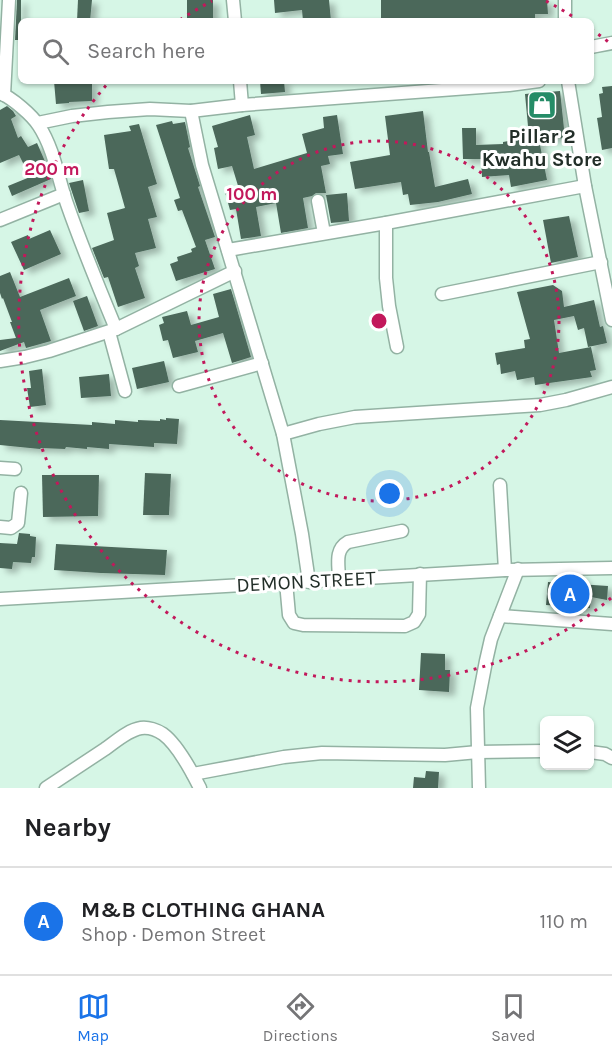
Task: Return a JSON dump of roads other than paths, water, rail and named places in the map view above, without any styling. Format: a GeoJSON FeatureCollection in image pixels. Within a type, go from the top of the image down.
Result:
{"type":"FeatureCollection","features":[{"type":"Feature","properties":{"kind":"street"},"geometry":{"type":"LineString","coordinates":[[9,0],[2,94],[38,123],[45,136],[113,331],[125,391]]}},
{"type":"Feature","properties":{"kind":"street"},"geometry":{"type":"LineString","coordinates":[[233,0],[235,18]]}},
{"type":"Feature","properties":{"kind":"street"},"geometry":{"type":"LineString","coordinates":[[565,18],[566,0]]}},
{"type":"Feature","properties":{"kind":"street"},"geometry":{"type":"LineString","coordinates":[[594,46],[612,43]]}},
{"type":"Feature","properties":{"kind":"street"},"geometry":{"type":"LineString","coordinates":[[240,84],[242,105]]}},
{"type":"Feature","properties":{"kind":"street"},"geometry":{"type":"LineString","coordinates":[[38,123],[108,112],[150,109],[191,111],[516,84]]}},
{"type":"Feature","properties":{"kind":"street"},"geometry":{"type":"LineString","coordinates":[[568,84],[612,320]]}},
{"type":"Feature","properties":{"kind":"street"},"geometry":{"type":"LineString","coordinates":[[191,111],[202,165],[283,434],[309,582]]}},
{"type":"Feature","properties":{"kind":"street"},"geometry":{"type":"LineString","coordinates":[[228,250],[585,186]]}},
{"type":"Feature","properties":{"kind":"street"},"geometry":{"type":"LineString","coordinates":[[0,220],[64,194]]}},
{"type":"Feature","properties":{"kind":"street"},"geometry":{"type":"LineString","coordinates":[[318,201],[324,234]]}},
{"type":"Feature","properties":{"kind":"street"},"geometry":{"type":"LineString","coordinates":[[386,223],[386,278],[397,347]]}},
{"type":"Feature","properties":{"kind":"street"},"geometry":{"type":"LineString","coordinates":[[442,294],[601,262]]}},
{"type":"Feature","properties":{"kind":"street"},"geometry":{"type":"LineString","coordinates":[[0,361],[49,351],[113,331],[235,271]]}},
{"type":"Feature","properties":{"kind":"street"},"geometry":{"type":"LineString","coordinates":[[179,386],[262,363]]}},
{"type":"Feature","properties":{"kind":"street"},"geometry":{"type":"LineString","coordinates":[[283,434],[355,417],[540,405],[612,387]]}},
{"type":"Feature","properties":{"kind":"street"},"geometry":{"type":"LineString","coordinates":[[0,468],[15,469]]}},
{"type":"Feature","properties":{"kind":"street"},"geometry":{"type":"LineString","coordinates":[[500,485],[505,570]]}},
{"type":"Feature","properties":{"kind":"street"},"geometry":{"type":"LineString","coordinates":[[0,527],[11,528],[18,524],[21,493]]}},
{"type":"Feature","properties":{"kind":"street"},"geometry":{"type":"LineString","coordinates":[[339,580],[339,551],[342,546],[348,542],[402,531]]}},
{"type":"Feature","properties":{"kind":"street","name":"DEMON STREET"},"geometry":{"type":"LineString","coordinates":[[0,599],[420,574],[612,568]]}},
{"type":"Feature","properties":{"kind":"street"},"geometry":{"type":"LineString","coordinates":[[479,788],[477,708],[491,639],[518,570]]}},
{"type":"Feature","properties":{"kind":"street"},"geometry":{"type":"LineString","coordinates":[[286,582],[289,615],[294,623],[405,626],[414,622],[419,614],[420,574]]}},
{"type":"Feature","properties":{"kind":"street"},"geometry":{"type":"LineString","coordinates":[[500,616],[612,624]]}},
{"type":"Feature","properties":{"kind":"street"},"geometry":{"type":"LineString","coordinates":[[46,788],[115,742],[142,728],[163,734],[172,742],[200,788]]}},
{"type":"Feature","properties":{"kind":"street"},"geometry":{"type":"LineString","coordinates":[[193,774],[284,757],[322,753],[445,755],[540,750]]}},
{"type":"Feature","properties":{"kind":"street"},"geometry":{"type":"LineString","coordinates":[[594,753],[612,758]]}},
{"type":"Feature","properties":{"kind":"place","name":"Pillar 2 Kwahu Store"},"geometry":{"type":"Point","coordinates":[542,105]}},
{"type":"Feature","properties":{"kind":"place","name":"M&B CLOTHING GHANA"},"geometry":{"type":"Point","coordinates":[570,594]}}]}
